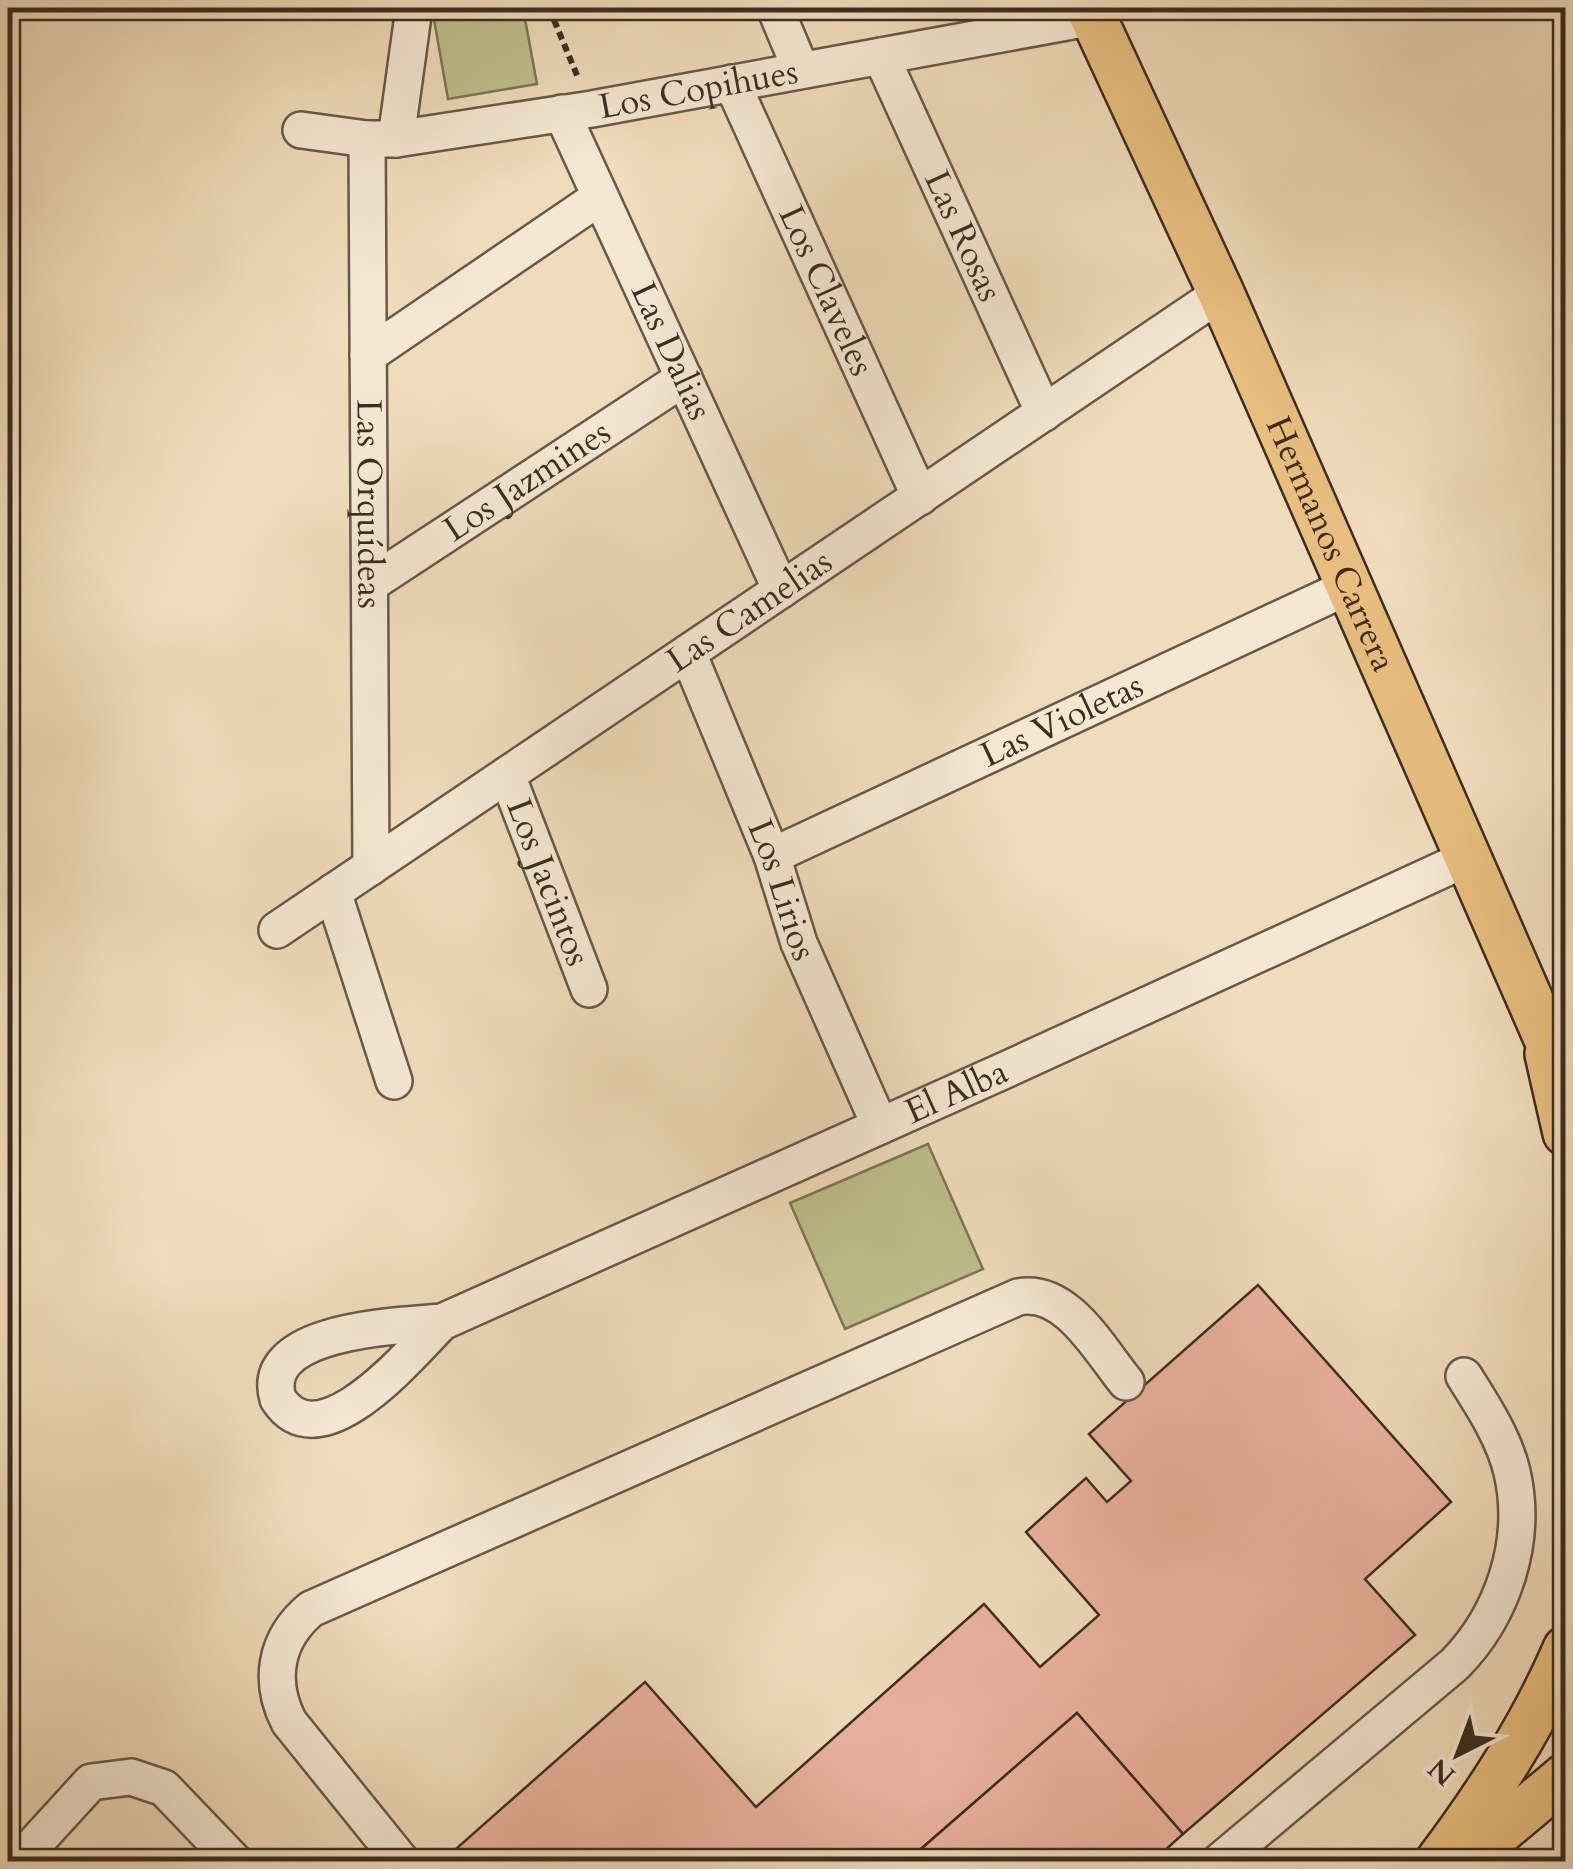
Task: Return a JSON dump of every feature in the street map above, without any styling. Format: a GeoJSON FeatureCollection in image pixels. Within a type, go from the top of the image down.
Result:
{"type":"FeatureCollection","features":[{"type":"Feature","properties":{"kind":"main road","name":"Hermanos Carrera"},"geometry":{"type":"LineString","coordinates":[[1091,12],[1553,1032],[1566,1082]]}},
{"type":"Feature","properties":{"kind":"main road"},"geometry":{"type":"LineString","coordinates":[[1553,1032],[1566,1134]]}},
{"type":"Feature","properties":{"kind":"main road"},"geometry":{"type":"LineString","coordinates":[[1438,1862],[1524,1735],[1566,1649]]}},
{"type":"Feature","properties":{"kind":"main road"},"geometry":{"type":"LineString","coordinates":[[1463,1862],[1566,1776]]}},
{"type":"Feature","properties":{"kind":"street","name":"Las Orquídeas"},"geometry":{"type":"LineString","coordinates":[[371,867],[368,355],[381,139],[414,8]]}},
{"type":"Feature","properties":{"kind":"street"},"geometry":{"type":"LineString","coordinates":[[775,8],[801,70]]}},
{"type":"Feature","properties":{"kind":"street","name":"Los Copihues"},"geometry":{"type":"LineString","coordinates":[[301,130],[381,139],[577,111],[881,56],[1091,12]]}},
{"type":"Feature","properties":{"kind":"street","name":"Las Rosas"},"geometry":{"type":"LineString","coordinates":[[881,56],[1044,414]]}},
{"type":"Feature","properties":{"kind":"street","name":"Los Claveles"},"geometry":{"type":"LineString","coordinates":[[732,83],[920,497]]}},
{"type":"Feature","properties":{"kind":"street","name":"Las Dalias"},"geometry":{"type":"LineString","coordinates":[[577,111],[600,196],[781,590]]}},
{"type":"Feature","properties":{"kind":"street"},"geometry":{"type":"LineString","coordinates":[[368,355],[600,196]]}},
{"type":"Feature","properties":{"kind":"street","name":"Las Camelias"},"geometry":{"type":"LineString","coordinates":[[277,930],[1220,293]]}},
{"type":"Feature","properties":{"kind":"street","name":"Los Jazmines"},"geometry":{"type":"LineString","coordinates":[[370,584],[684,378]]}},
{"type":"Feature","properties":{"kind":"street","name":"Las Violetas"},"geometry":{"type":"LineString","coordinates":[[772,856],[1350,586]]}},
{"type":"Feature","properties":{"kind":"street","name":"Los Lirios"},"geometry":{"type":"LineString","coordinates":[[688,653],[772,856],[800,943],[880,1126]]}},
{"type":"Feature","properties":{"kind":"street","name":"Los Jacintos"},"geometry":{"type":"LineString","coordinates":[[507,775],[589,990]]}},
{"type":"Feature","properties":{"kind":"street","name":"El Alba"},"geometry":{"type":"LineString","coordinates":[[442,1322],[1470,856]]}},
{"type":"Feature","properties":{"kind":"street"},"geometry":{"type":"LineString","coordinates":[[334,892],[394,1081]]}},
{"type":"Feature","properties":{"kind":"street"},"geometry":{"type":"LineString","coordinates":[[402,1862],[289,1722],[282,1708],[276,1678],[281,1648],[298,1620],[311,1609],[1018,1298],[1038,1295],[1059,1303],[1126,1382]]}},
{"type":"Feature","properties":{"kind":"street"},"geometry":{"type":"LineString","coordinates":[[1218,1862],[1455,1664],[1493,1614],[1507,1578],[1516,1492],[1506,1452],[1464,1376]]}},
{"type":"Feature","properties":{"kind":"street"},"geometry":{"type":"LineString","coordinates":[[18,1862],[91,1782],[131,1777],[164,1788],[235,1862]]}},
{"type":"Feature","properties":{"kind":"path"},"geometry":{"type":"LineString","coordinates":[[549,8],[577,111]]}},
{"type":"Feature","properties":{"kind":"green space"},"geometry":{"type":"Polygon","coordinates":[[[432,8],[523,8],[537,84],[448,99],[432,8]]]}},
{"type":"Feature","properties":{"kind":"green space"},"geometry":{"type":"Polygon","coordinates":[[[928,1144],[983,1269],[845,1329],[790,1203],[928,1144]]]}},
{"type":"Feature","properties":{"kind":"building"},"geometry":{"type":"Polygon","coordinates":[[[1258,1285],[1451,1502],[1365,1579],[1415,1635],[1183,1834],[1077,1713],[906,1862],[470,1862],[457,1848],[645,1682],[756,1807],[984,1604],[1040,1667],[1099,1615],[1026,1532],[1086,1478],[1107,1502],[1131,1481],[1089,1434],[1258,1285]]]}},
{"type":"Feature","properties":{"kind":"building"},"geometry":{"type":"Polygon","coordinates":[[[1077,1713],[1183,1834],[1152,1862],[906,1862],[1077,1713]]]}}]}
